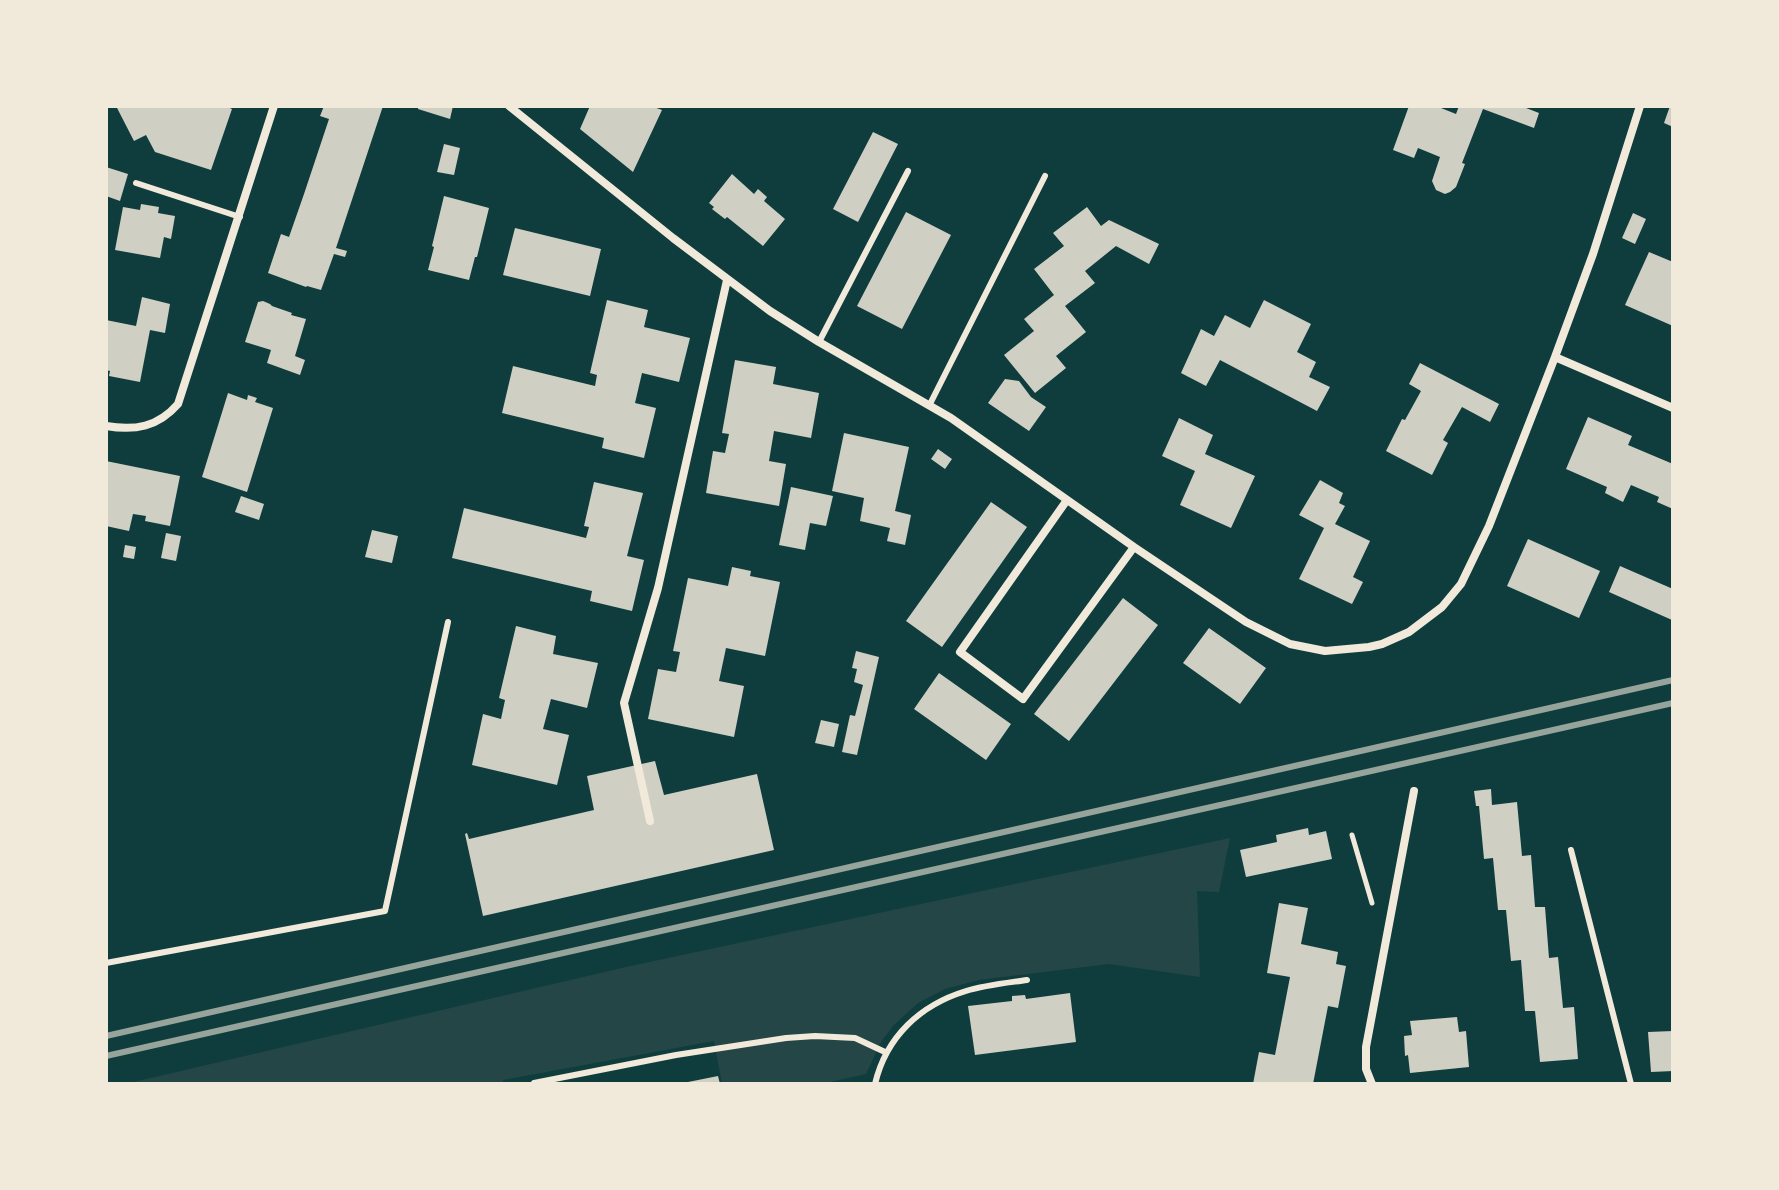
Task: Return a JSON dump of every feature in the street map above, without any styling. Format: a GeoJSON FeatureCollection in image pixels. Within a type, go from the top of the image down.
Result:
{"type":"FeatureCollection","features":[{"type":"Feature","properties":{"kind":"street"},"geometry":{"type":"LineString","coordinates":[[106,426],[121,429],[143,427],[163,419],[178,404],[274,106]]}},
{"type":"Feature","properties":{"kind":"street"},"geometry":{"type":"LineString","coordinates":[[509,106],[770,311],[930,404],[1246,622],[1279,640],[1313,650],[1337,651],[1396,639],[1428,619],[1461,584],[1489,526],[1555,357],[1593,254],[1640,106]]}},
{"type":"Feature","properties":{"kind":"street"},"geometry":{"type":"LineString","coordinates":[[650,821],[624,703],[664,567],[727,280]]}},
{"type":"Feature","properties":{"kind":"street"},"geometry":{"type":"LineString","coordinates":[[1555,357],[1673,408]]}},
{"type":"Feature","properties":{"kind":"street"},"geometry":{"type":"LineString","coordinates":[[1067,500],[960,652],[1023,699],[1134,547]]}},
{"type":"Feature","properties":{"kind":"street"},"geometry":{"type":"LineString","coordinates":[[1372,1084],[1366,1069],[1366,1047],[1414,791]]}},
{"type":"Feature","properties":{"kind":"lane"},"geometry":{"type":"LineString","coordinates":[[819,342],[908,171]]}},
{"type":"Feature","properties":{"kind":"lane"},"geometry":{"type":"LineString","coordinates":[[930,404],[1045,176]]}},
{"type":"Feature","properties":{"kind":"lane"},"geometry":{"type":"LineString","coordinates":[[136,183],[240,217]]}},
{"type":"Feature","properties":{"kind":"lane"},"geometry":{"type":"LineString","coordinates":[[106,963],[385,911],[448,622]]}},
{"type":"Feature","properties":{"kind":"lane"},"geometry":{"type":"LineString","coordinates":[[1571,850],[1631,1084]]}},
{"type":"Feature","properties":{"kind":"lane"},"geometry":{"type":"LineString","coordinates":[[875,1084],[885,1052],[892,1041],[939,1002],[963,991],[1027,980]]}},
{"type":"Feature","properties":{"kind":"lane"},"geometry":{"type":"LineString","coordinates":[[534,1083],[676,1055],[786,1038],[855,1038],[885,1052]]}},
{"type":"Feature","properties":{"kind":"path"},"geometry":{"type":"LineString","coordinates":[[1352,835],[1384,941]]}},
{"type":"Feature","properties":{"kind":"shaded area"},"geometry":{"type":"Polygon","coordinates":[[[1230,838],[1219,892],[1197,891],[1200,977],[1109,964],[979,980],[945,989],[918,1003],[893,1026],[881,1042],[866,1074],[821,1084],[722,1084],[714,1041],[503,1080],[503,1084],[125,1084],[626,967],[1230,838]]]}},
{"type":"Feature","properties":{"kind":"building"},"geometry":{"type":"Polygon","coordinates":[[[116,106],[225,106],[232,109],[211,170],[155,152],[146,135],[134,141],[116,106]]]}},
{"type":"Feature","properties":{"kind":"building"},"geometry":{"type":"Polygon","coordinates":[[[324,106],[383,106],[336,248],[347,251],[345,257],[334,254],[321,290],[268,273],[281,234],[289,237],[304,194],[329,119],[320,116],[324,106]]]}},
{"type":"Feature","properties":{"kind":"building"},"geometry":{"type":"Polygon","coordinates":[[[418,106],[453,106],[450,119],[418,109],[418,106]]]}},
{"type":"Feature","properties":{"kind":"building"},"geometry":{"type":"Polygon","coordinates":[[[590,106],[651,106],[662,110],[633,172],[580,129],[590,106]]]}},
{"type":"Feature","properties":{"kind":"building"},"geometry":{"type":"Polygon","coordinates":[[[1409,106],[1436,106],[1456,114],[1459,106],[1521,106],[1539,113],[1534,128],[1483,109],[1456,187],[1445,194],[1436,190],[1432,181],[1440,157],[1418,148],[1414,158],[1393,150],[1409,106]]]}},
{"type":"Feature","properties":{"kind":"building"},"geometry":{"type":"Polygon","coordinates":[[[1670,106],[1673,106],[1673,127],[1664,123],[1670,106]]]}},
{"type":"Feature","properties":{"kind":"building"},"geometry":{"type":"Polygon","coordinates":[[[873,132],[898,144],[858,222],[833,209],[873,132]]]}},
{"type":"Feature","properties":{"kind":"building"},"geometry":{"type":"Polygon","coordinates":[[[444,144],[460,148],[454,175],[437,172],[444,144]]]}},
{"type":"Feature","properties":{"kind":"building"},"geometry":{"type":"Polygon","coordinates":[[[106,167],[128,174],[120,201],[106,196],[106,167]]]}},
{"type":"Feature","properties":{"kind":"building"},"geometry":{"type":"Polygon","coordinates":[[[732,174],[754,194],[758,189],[767,197],[764,201],[785,219],[763,246],[712,209],[714,207],[709,203],[732,174]]]}},
{"type":"Feature","properties":{"kind":"building"},"geometry":{"type":"Polygon","coordinates":[[[444,196],[489,208],[469,280],[428,270],[444,196]]]}},
{"type":"Feature","properties":{"kind":"building"},"geometry":{"type":"Polygon","coordinates":[[[141,204],[159,207],[158,213],[175,216],[171,239],[164,237],[160,258],[115,250],[123,207],[140,210],[141,204]]]}},
{"type":"Feature","properties":{"kind":"building"},"geometry":{"type":"Polygon","coordinates":[[[1087,207],[1101,226],[1109,220],[1159,244],[1149,264],[1116,246],[1085,271],[1095,283],[1065,306],[1086,332],[1056,356],[1066,368],[1035,393],[1004,355],[1034,331],[1024,319],[1054,295],[1034,269],[1064,246],[1053,233],[1087,207]]]}},
{"type":"Feature","properties":{"kind":"building"},"geometry":{"type":"Polygon","coordinates":[[[906,212],[951,235],[902,329],[857,306],[906,212]]]}},
{"type":"Feature","properties":{"kind":"building"},"geometry":{"type":"Polygon","coordinates":[[[1633,213],[1646,219],[1635,244],[1622,238],[1633,213]]]}},
{"type":"Feature","properties":{"kind":"building"},"geometry":{"type":"Polygon","coordinates":[[[515,228],[601,249],[590,296],[503,275],[515,228]]]}},
{"type":"Feature","properties":{"kind":"building"},"geometry":{"type":"Polygon","coordinates":[[[1649,252],[1673,262],[1673,326],[1625,305],[1649,252]]]}},
{"type":"Feature","properties":{"kind":"building"},"geometry":{"type":"Polygon","coordinates":[[[142,297],[170,304],[165,333],[150,330],[140,382],[109,376],[110,371],[106,370],[106,320],[136,326],[142,297]]]}},
{"type":"Feature","properties":{"kind":"building"},"geometry":{"type":"Polygon","coordinates":[[[607,300],[648,310],[644,327],[690,338],[679,382],[642,373],[635,403],[656,408],[644,458],[602,448],[604,438],[502,413],[513,366],[595,386],[597,375],[590,373],[607,300]]]}},
{"type":"Feature","properties":{"kind":"building"},"geometry":{"type":"Polygon","coordinates":[[[1264,300],[1311,324],[1297,352],[1316,362],[1309,377],[1330,387],[1317,411],[1220,360],[1206,386],[1181,373],[1201,329],[1214,336],[1225,315],[1250,328],[1264,300]]]}},
{"type":"Feature","properties":{"kind":"building"},"geometry":{"type":"Polygon","coordinates":[[[263,301],[306,319],[295,356],[305,360],[300,375],[267,363],[271,350],[245,342],[258,302],[263,301]]]}},
{"type":"Feature","properties":{"kind":"building"},"geometry":{"type":"Polygon","coordinates":[[[735,360],[776,367],[773,384],[819,393],[811,438],[774,431],[769,461],[786,464],[779,506],[706,493],[713,451],[725,453],[729,434],[722,433],[735,360]]]}},
{"type":"Feature","properties":{"kind":"building"},"geometry":{"type":"Polygon","coordinates":[[[1420,363],[1499,404],[1490,422],[1462,407],[1443,440],[1448,443],[1432,475],[1386,451],[1421,391],[1409,384],[1420,363]]]}},
{"type":"Feature","properties":{"kind":"building"},"geometry":{"type":"Polygon","coordinates":[[[1005,379],[1019,381],[1031,397],[1046,407],[1029,431],[988,403],[1005,379]]]}},
{"type":"Feature","properties":{"kind":"building"},"geometry":{"type":"Polygon","coordinates":[[[228,393],[247,400],[248,395],[257,398],[255,402],[273,408],[247,492],[202,477],[228,393]]]}},
{"type":"Feature","properties":{"kind":"building"},"geometry":{"type":"Polygon","coordinates":[[[1588,417],[1632,436],[1628,445],[1673,464],[1673,509],[1657,502],[1659,497],[1631,485],[1623,502],[1605,493],[1607,487],[1566,469],[1588,417]]]}},
{"type":"Feature","properties":{"kind":"building"},"geometry":{"type":"Polygon","coordinates":[[[1179,418],[1213,435],[1205,454],[1255,476],[1231,528],[1180,505],[1195,471],[1162,456],[1179,418]]]}},
{"type":"Feature","properties":{"kind":"building"},"geometry":{"type":"Polygon","coordinates":[[[844,433],[909,447],[895,511],[911,515],[905,545],[887,541],[890,528],[860,521],[864,498],[832,491],[844,433]]]}},
{"type":"Feature","properties":{"kind":"building"},"geometry":{"type":"Polygon","coordinates":[[[938,449],[952,459],[945,469],[931,459],[938,449]]]}},
{"type":"Feature","properties":{"kind":"building"},"geometry":{"type":"Polygon","coordinates":[[[106,461],[180,476],[170,526],[145,521],[146,516],[133,514],[129,531],[106,526],[106,461]]]}},
{"type":"Feature","properties":{"kind":"building"},"geometry":{"type":"Polygon","coordinates":[[[1320,480],[1343,493],[1339,503],[1345,506],[1335,524],[1370,541],[1353,577],[1363,582],[1352,604],[1299,579],[1324,528],[1299,515],[1320,480]]]}},
{"type":"Feature","properties":{"kind":"building"},"geometry":{"type":"Polygon","coordinates":[[[594,482],[643,493],[627,556],[644,560],[632,611],[590,601],[592,591],[452,558],[464,508],[586,538],[589,527],[584,526],[594,482]]]}},
{"type":"Feature","properties":{"kind":"building"},"geometry":{"type":"Polygon","coordinates":[[[791,487],[833,496],[826,526],[810,523],[805,550],[779,545],[791,487]]]}},
{"type":"Feature","properties":{"kind":"building"},"geometry":{"type":"Polygon","coordinates":[[[241,496],[264,504],[259,520],[235,512],[241,496]]]}},
{"type":"Feature","properties":{"kind":"building"},"geometry":{"type":"Polygon","coordinates":[[[991,502],[1027,527],[942,647],[906,621],[991,502]]]}},
{"type":"Feature","properties":{"kind":"building"},"geometry":{"type":"Polygon","coordinates":[[[372,530],[398,536],[392,563],[365,557],[372,530]]]}},
{"type":"Feature","properties":{"kind":"building"},"geometry":{"type":"Polygon","coordinates":[[[166,533],[181,536],[176,561],[161,558],[166,533]]]}},
{"type":"Feature","properties":{"kind":"building"},"geometry":{"type":"Polygon","coordinates":[[[1528,539],[1600,571],[1579,618],[1507,586],[1528,539]]]}},
{"type":"Feature","properties":{"kind":"building"},"geometry":{"type":"Polygon","coordinates":[[[125,545],[136,547],[134,559],[123,557],[125,545]]]}},
{"type":"Feature","properties":{"kind":"building"},"geometry":{"type":"Polygon","coordinates":[[[1620,566],[1673,589],[1672,620],[1609,592],[1620,566]]]}},
{"type":"Feature","properties":{"kind":"building"},"geometry":{"type":"Polygon","coordinates":[[[732,567],[751,571],[750,576],[780,582],[765,656],[726,648],[719,681],[744,686],[734,737],[648,719],[658,669],[676,672],[680,652],[673,651],[688,578],[728,586],[732,567]]]}},
{"type":"Feature","properties":{"kind":"building"},"geometry":{"type":"Polygon","coordinates":[[[1123,598],[1158,625],[1069,741],[1034,714],[1123,598]]]}},
{"type":"Feature","properties":{"kind":"building"},"geometry":{"type":"Polygon","coordinates":[[[516,626],[556,636],[553,654],[598,663],[587,708],[551,699],[543,729],[569,735],[557,785],[472,765],[483,714],[501,719],[505,700],[499,698],[516,626]]]}},
{"type":"Feature","properties":{"kind":"building"},"geometry":{"type":"Polygon","coordinates":[[[1209,628],[1266,668],[1240,704],[1183,663],[1209,628]]]}},
{"type":"Feature","properties":{"kind":"building"},"geometry":{"type":"Polygon","coordinates":[[[856,651],[879,657],[857,755],[842,752],[850,715],[855,716],[863,685],[854,682],[857,669],[852,668],[856,651]]]}},
{"type":"Feature","properties":{"kind":"building"},"geometry":{"type":"Polygon","coordinates":[[[939,673],[1011,724],[986,760],[914,709],[939,673]]]}},
{"type":"Feature","properties":{"kind":"building"},"geometry":{"type":"Polygon","coordinates":[[[821,720],[839,724],[834,747],[815,743],[821,720]]]}},
{"type":"Feature","properties":{"kind":"building"},"geometry":{"type":"Polygon","coordinates":[[[655,761],[664,795],[757,774],[774,850],[483,916],[465,834],[469,839],[594,810],[587,776],[655,761]]]}},
{"type":"Feature","properties":{"kind":"building"},"geometry":{"type":"Polygon","coordinates":[[[1491,789],[1492,805],[1517,802],[1522,856],[1531,855],[1535,907],[1545,907],[1549,958],[1558,957],[1563,1008],[1574,1007],[1578,1059],[1540,1062],[1535,1011],[1525,1011],[1521,960],[1511,961],[1506,910],[1498,910],[1493,858],[1484,859],[1479,806],[1476,806],[1474,791],[1491,789]]]}},
{"type":"Feature","properties":{"kind":"building"},"geometry":{"type":"Polygon","coordinates":[[[1308,828],[1309,835],[1326,831],[1332,859],[1246,877],[1240,850],[1277,842],[1276,835],[1308,828]]]}},
{"type":"Feature","properties":{"kind":"building"},"geometry":{"type":"Polygon","coordinates":[[[1279,903],[1308,908],[1301,944],[1338,952],[1336,964],[1346,966],[1338,1008],[1328,1006],[1313,1084],[1253,1084],[1259,1052],[1275,1055],[1290,977],[1267,973],[1279,903]]]}},
{"type":"Feature","properties":{"kind":"building"},"geometry":{"type":"Polygon","coordinates":[[[1070,993],[1076,1042],[975,1055],[968,1006],[1012,1001],[1012,996],[1025,995],[1026,999],[1070,993]]]}},
{"type":"Feature","properties":{"kind":"building"},"geometry":{"type":"Polygon","coordinates":[[[1457,1017],[1459,1032],[1466,1031],[1469,1067],[1410,1073],[1404,1036],[1412,1035],[1410,1021],[1457,1017]]]}},
{"type":"Feature","properties":{"kind":"building"},"geometry":{"type":"Polygon","coordinates":[[[1673,1031],[1673,1071],[1651,1072],[1648,1032],[1673,1031]]]}},
{"type":"Feature","properties":{"kind":"building"},"geometry":{"type":"Polygon","coordinates":[[[718,1076],[720,1084],[683,1084],[683,1083],[718,1076]]]}},
{"type":"Feature","properties":{"kind":"railway"},"geometry":{"type":"LineString","coordinates":[[106,1036],[1673,680]]}},
{"type":"Feature","properties":{"kind":"railway"},"geometry":{"type":"LineString","coordinates":[[106,1056],[1673,703]]}}]}
